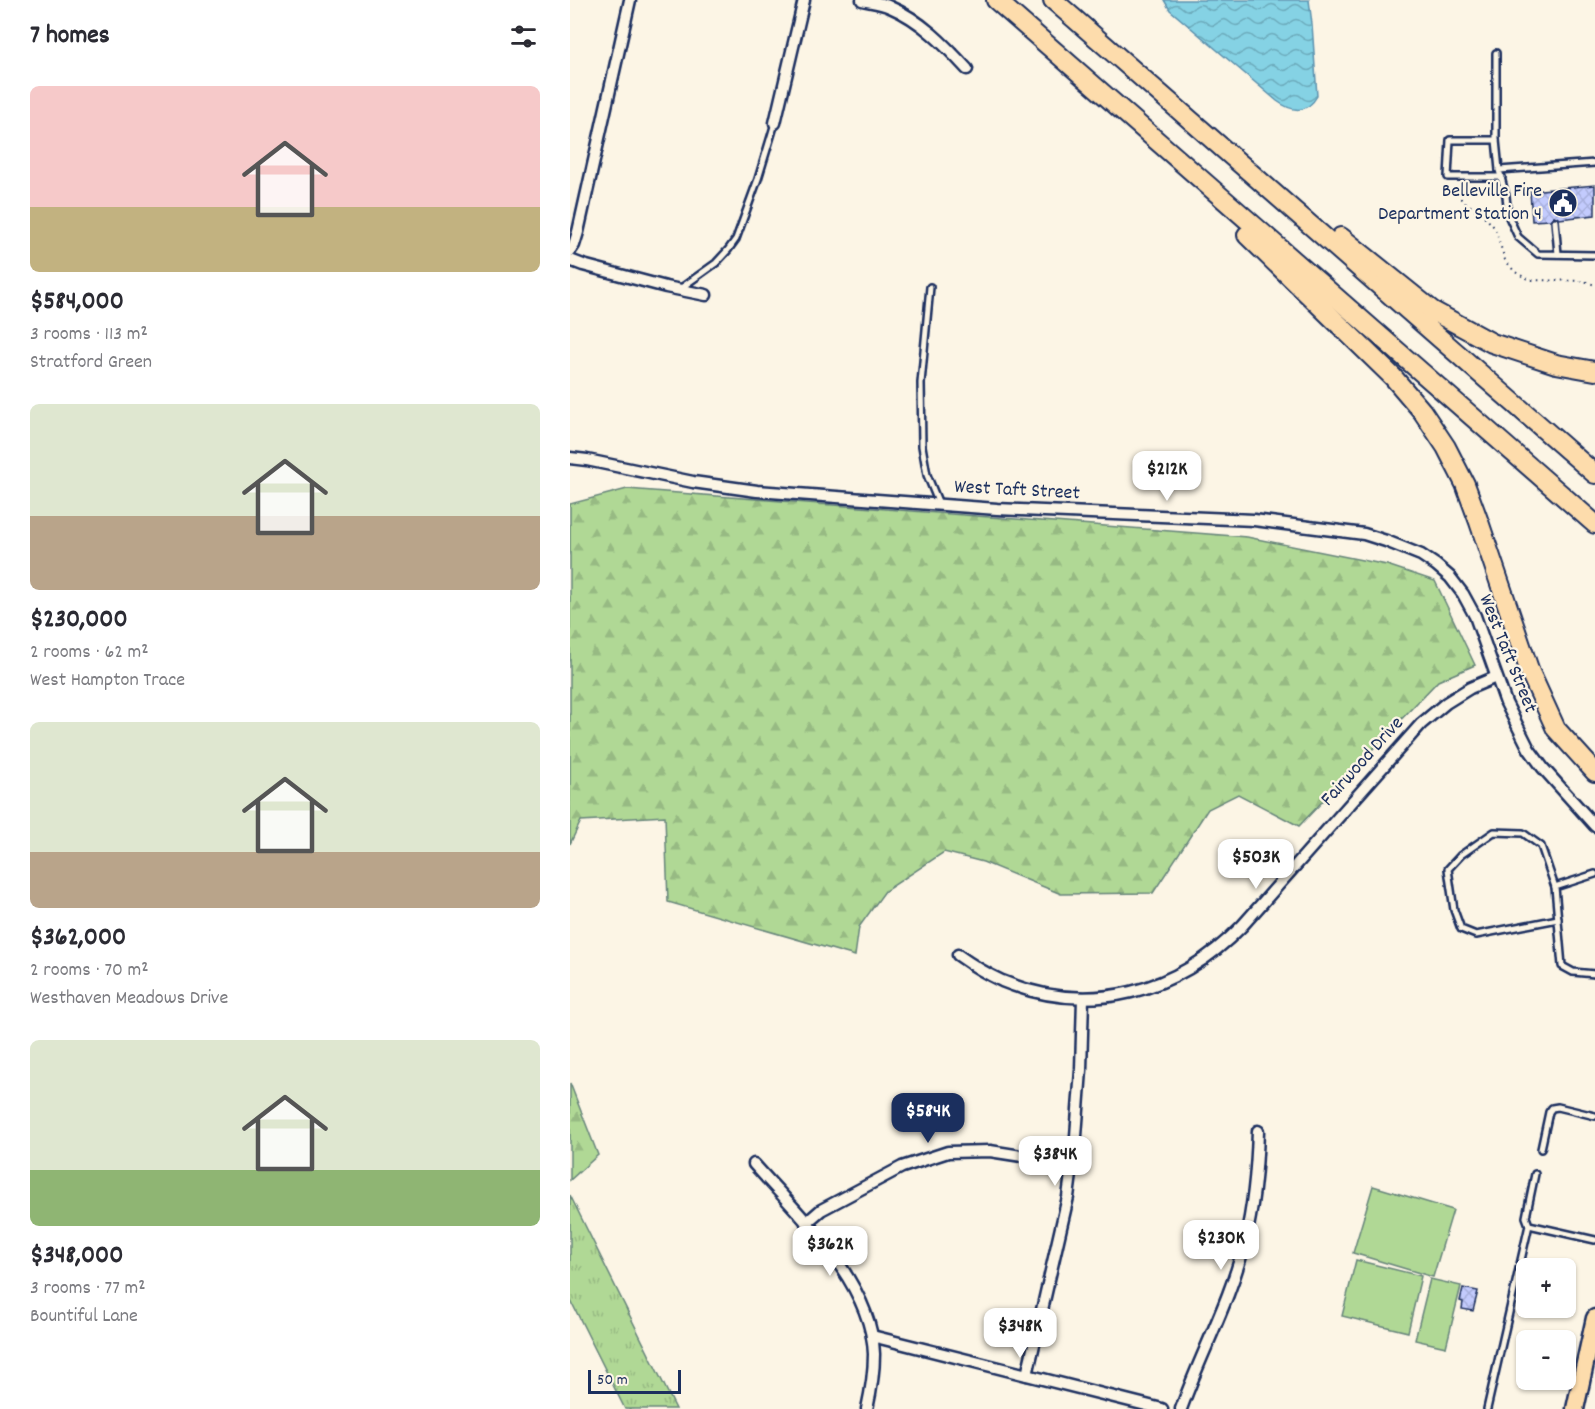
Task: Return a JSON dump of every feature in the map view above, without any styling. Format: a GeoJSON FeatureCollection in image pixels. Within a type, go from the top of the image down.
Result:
{"type":"FeatureCollection","features":[{"type":"Feature","properties":{"kind":"highway"},"geometry":{"type":"LineString","coordinates":[[996,0],[1595,524]]}},
{"type":"Feature","properties":{"kind":"highway"},"geometry":{"type":"LineString","coordinates":[[1053,0],[1595,474]]}},
{"type":"Feature","properties":{"kind":"highway"},"geometry":{"type":"LineString","coordinates":[[1279,198],[1326,225],[1433,311],[1492,343],[1556,364],[1595,371]]}},
{"type":"Feature","properties":{"kind":"highway"},"geometry":{"type":"LineString","coordinates":[[1222,199],[1249,237],[1393,377],[1422,411],[1446,447],[1465,484],[1530,672],[1556,729],[1595,772]]}},
{"type":"Feature","properties":{"kind":"main road"},"geometry":{"type":"LineString","coordinates":[[1575,1409],[1595,1318]]}},
{"type":"Feature","properties":{"kind":"street"},"geometry":{"type":"LineString","coordinates":[[570,251],[578,232],[630,0]]}},
{"type":"Feature","properties":{"kind":"street"},"geometry":{"type":"LineString","coordinates":[[775,123],[804,0]]}},
{"type":"Feature","properties":{"kind":"street"},"geometry":{"type":"LineString","coordinates":[[862,0],[889,6],[915,21],[940,40],[967,69]]}},
{"type":"Feature","properties":{"kind":"street"},"geometry":{"type":"LineString","coordinates":[[570,260],[706,295]]}},
{"type":"Feature","properties":{"kind":"street","name":"West Taft Street"},"geometry":{"type":"LineString","coordinates":[[570,458],[693,482],[757,491],[997,509],[1254,520],[1364,534],[1386,541],[1421,555],[1436,565],[1463,594],[1475,616],[1506,703],[1530,749],[1543,768],[1595,825]]}},
{"type":"Feature","properties":{"kind":"street","name":"Fairwood Drive"},"geometry":{"type":"LineString","coordinates":[[958,956],[1002,980],[1033,991],[1083,998],[1110,997],[1135,992],[1186,971],[1210,956],[1242,926],[1421,724],[1446,703],[1470,688],[1496,677]]}},
{"type":"Feature","properties":{"kind":"street"},"geometry":{"type":"LineString","coordinates":[[1027,1375],[1068,1197],[1081,1070],[1083,998]]}},
{"type":"Feature","properties":{"kind":"street"},"geometry":{"type":"LineString","coordinates":[[1181,1409],[1233,1282],[1246,1241],[1258,1131]]}},
{"type":"Feature","properties":{"kind":"street"},"geometry":{"type":"LineString","coordinates":[[806,1223],[820,1210],[903,1167],[948,1152],[990,1151],[1072,1164]]}},
{"type":"Feature","properties":{"kind":"street"},"geometry":{"type":"LineString","coordinates":[[754,1164],[835,1258],[852,1284],[872,1336],[874,1354],[867,1409]]}},
{"type":"Feature","properties":{"kind":"street"},"geometry":{"type":"LineString","coordinates":[[872,1336],[1162,1409]]}},
{"type":"Feature","properties":{"kind":"lane"},"geometry":{"type":"LineString","coordinates":[[1496,53],[1496,140],[1499,170],[1508,215],[1518,237],[1538,254],[1595,255]]}},
{"type":"Feature","properties":{"kind":"lane"},"geometry":{"type":"LineString","coordinates":[[679,289],[716,263],[736,239],[759,179],[775,123]]}},
{"type":"Feature","properties":{"kind":"lane"},"geometry":{"type":"LineString","coordinates":[[1496,140],[1450,140],[1448,177],[1502,177]]}},
{"type":"Feature","properties":{"kind":"lane"},"geometry":{"type":"LineString","coordinates":[[1499,170],[1595,163]]}},
{"type":"Feature","properties":{"kind":"lane"},"geometry":{"type":"LineString","coordinates":[[1555,221],[1558,254]]}},
{"type":"Feature","properties":{"kind":"lane"},"geometry":{"type":"LineString","coordinates":[[930,287],[921,382],[922,446],[927,474],[939,505]]}},
{"type":"Feature","properties":{"kind":"lane"},"geometry":{"type":"LineString","coordinates":[[1558,919],[1476,935],[1461,929],[1454,910],[1448,870],[1461,855],[1494,832],[1523,833],[1541,846],[1555,888],[1558,919],[1562,966],[1573,972],[1595,974]]}},
{"type":"Feature","properties":{"kind":"lane"},"geometry":{"type":"LineString","coordinates":[[1555,888],[1595,874]]}},
{"type":"Feature","properties":{"kind":"lane"},"geometry":{"type":"LineString","coordinates":[[1541,1149],[1549,1112],[1552,1108],[1558,1107],[1595,1116]]}},
{"type":"Feature","properties":{"kind":"lane"},"geometry":{"type":"LineString","coordinates":[[1487,1409],[1529,1225],[1526,1217],[1535,1174]]}},
{"type":"Feature","properties":{"kind":"lane"},"geometry":{"type":"LineString","coordinates":[[1529,1225],[1595,1240]]}},
{"type":"Feature","properties":{"kind":"path"},"geometry":{"type":"LineString","coordinates":[[1461,177],[1461,199],[1484,216],[1495,228],[1505,260],[1515,272],[1529,280],[1584,281],[1595,285]]}},
{"type":"Feature","properties":{"kind":"green space"},"geometry":{"type":"Polygon","coordinates":[[[627,489],[1247,537],[1387,565],[1435,581],[1475,665],[1438,681],[1299,826],[1238,794],[1208,809],[1153,893],[1061,894],[983,862],[944,852],[885,891],[859,927],[855,956],[668,902],[665,816],[581,821],[570,844],[570,504],[627,489]]]}},
{"type":"Feature","properties":{"kind":"green space"},"geometry":{"type":"Polygon","coordinates":[[[570,1083],[598,1155],[570,1180],[570,1083]]]}},
{"type":"Feature","properties":{"kind":"green space"},"geometry":{"type":"Polygon","coordinates":[[[1373,1186],[1453,1210],[1433,1277],[1353,1253],[1373,1186]]]}},
{"type":"Feature","properties":{"kind":"green space"},"geometry":{"type":"Polygon","coordinates":[[[570,1195],[676,1409],[625,1409],[570,1299],[570,1195]]]}},
{"type":"Feature","properties":{"kind":"green space"},"geometry":{"type":"Polygon","coordinates":[[[1356,1260],[1421,1276],[1408,1332],[1342,1316],[1356,1260]]]}},
{"type":"Feature","properties":{"kind":"green space"},"geometry":{"type":"Polygon","coordinates":[[[1430,1279],[1461,1286],[1446,1347],[1415,1340],[1430,1279]]]}},
{"type":"Feature","properties":{"kind":"water"},"geometry":{"type":"Polygon","coordinates":[[[1164,0],[1309,0],[1317,96],[1309,106],[1304,108],[1294,109],[1283,105],[1170,10],[1164,0]]]}},
{"type":"Feature","properties":{"kind":"building","name":"Belleville Fire Department Station 4"},"geometry":{"type":"Polygon","coordinates":[[[1595,185],[1595,215],[1559,219],[1554,216],[1550,220],[1532,221],[1530,191],[1595,185]]]}},
{"type":"Feature","properties":{"kind":"building"},"geometry":{"type":"Polygon","coordinates":[[[1463,1288],[1478,1291],[1473,1311],[1462,1309],[1463,1302],[1460,1301],[1463,1288]]]}},
{"type":"Feature","properties":{"kind":"place","name":"Belleville Fire Department Station 4"},"geometry":{"type":"Point","coordinates":[1563,203]}}]}
